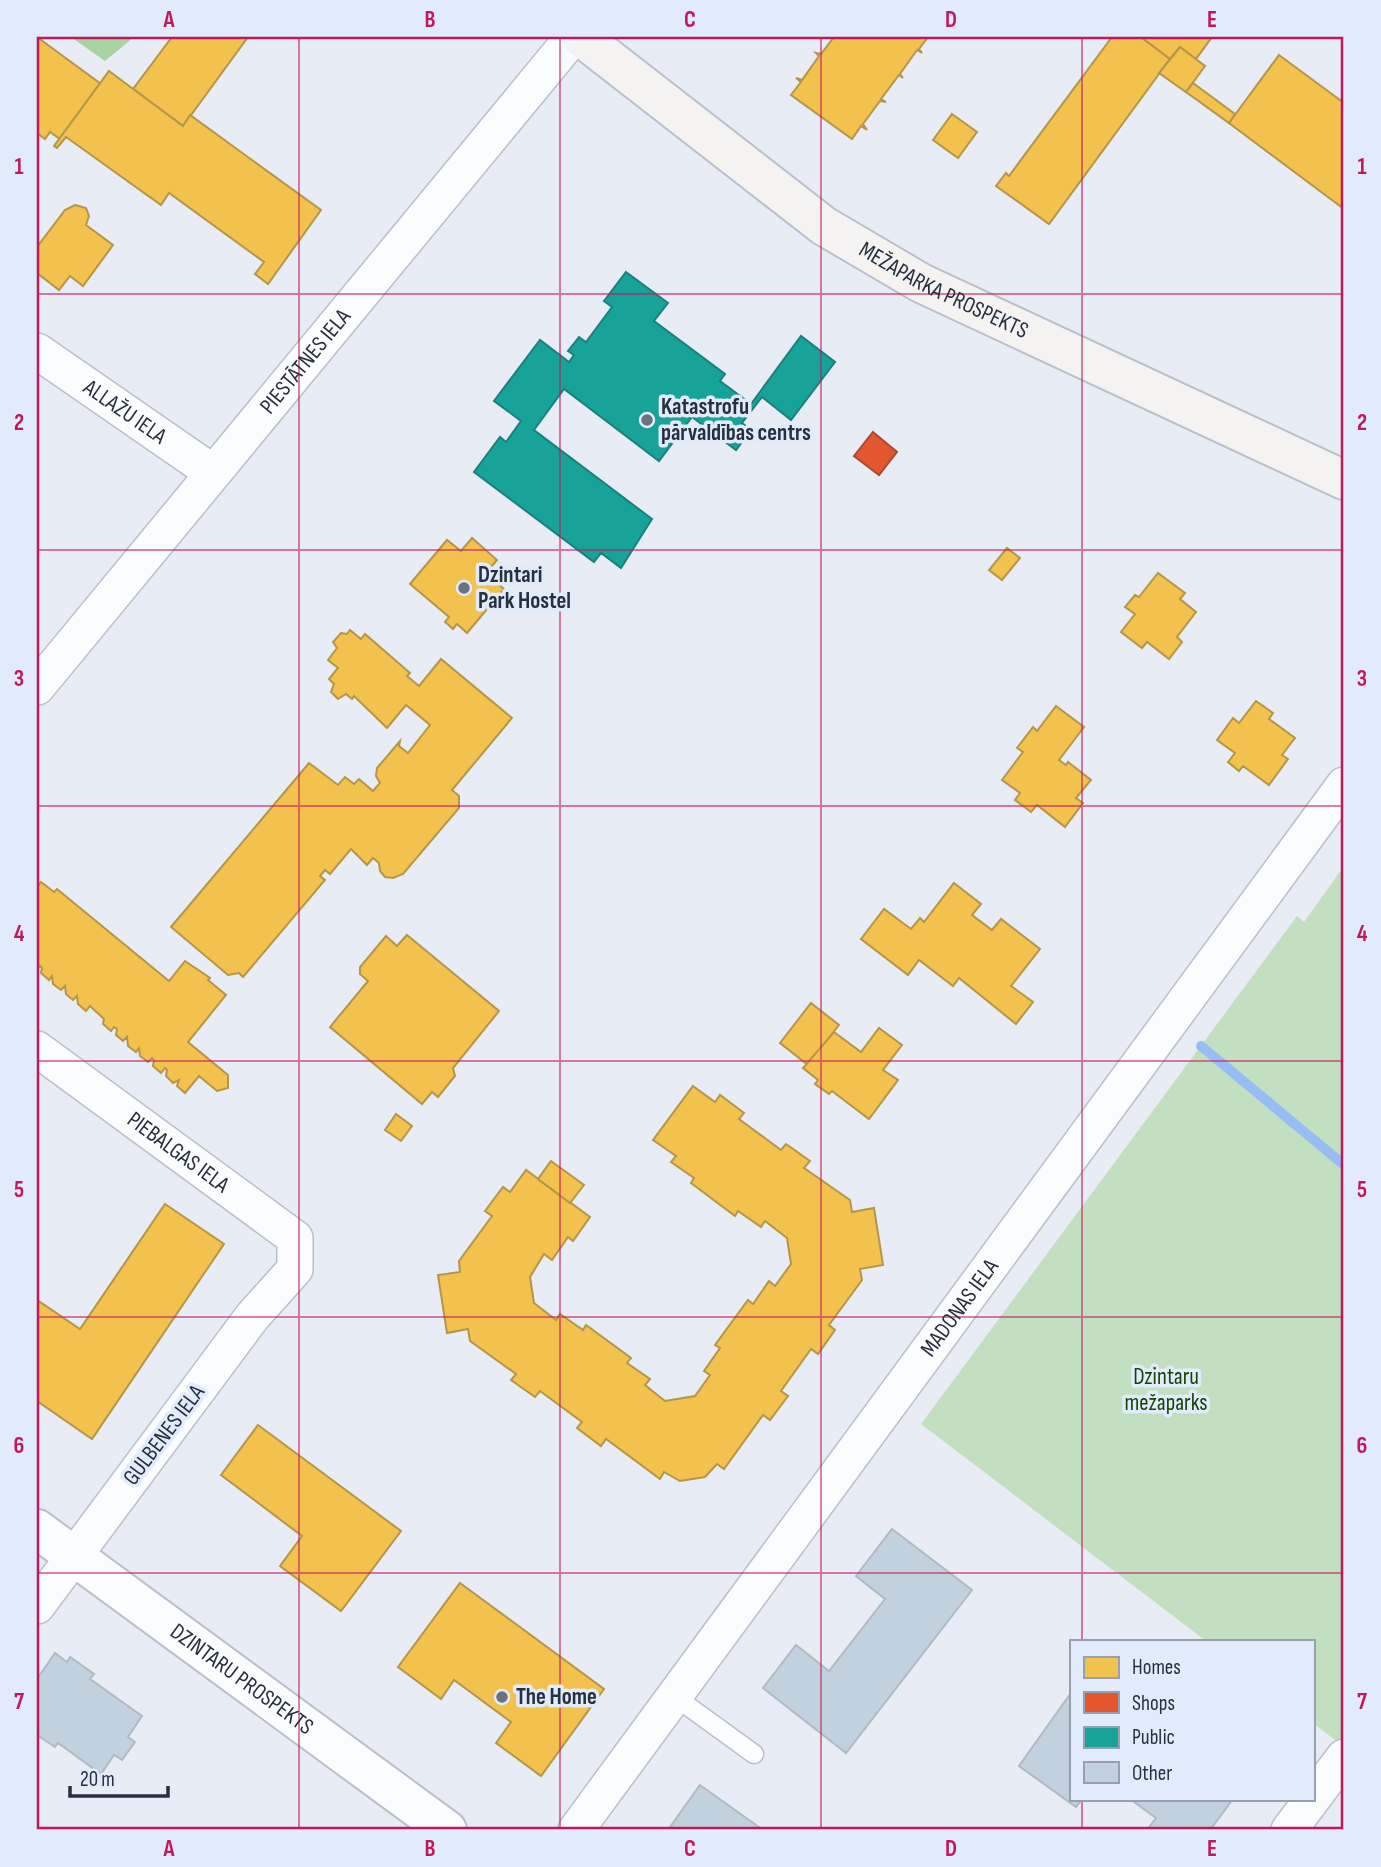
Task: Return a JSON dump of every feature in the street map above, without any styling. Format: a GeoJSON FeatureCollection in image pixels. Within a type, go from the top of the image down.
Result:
{"type":"FeatureCollection","features":[{"type":"Feature","properties":{"kind":"main road","name":"MEŽAPARKA PROSPEKTS"},"geometry":{"type":"LineString","coordinates":[[582,37],[824,226],[921,283],[1344,480]]}},
{"type":"Feature","properties":{"kind":"street","name":"PIESTĀTNES IELA"},"geometry":{"type":"LineString","coordinates":[[37,687],[573,37]]}},
{"type":"Feature","properties":{"kind":"street","name":"ALLAŽU IELA"},"geometry":{"type":"LineString","coordinates":[[37,351],[212,472]]}},
{"type":"Feature","properties":{"kind":"street","name":"MADONAS IELA"},"geometry":{"type":"LineString","coordinates":[[576,1830],[1344,785]]}},
{"type":"Feature","properties":{"kind":"street","name":"PIEBALGAS IELA"},"geometry":{"type":"LineString","coordinates":[[37,1049],[295,1238],[295,1269]]}},
{"type":"Feature","properties":{"kind":"street","name":"GULBENES IELA"},"geometry":{"type":"LineString","coordinates":[[37,1606],[252,1317],[295,1269]]}},
{"type":"Feature","properties":{"kind":"street","name":"DZINTARU PROSPEKTS"},"geometry":{"type":"LineString","coordinates":[[37,1529],[447,1830]]}},
{"type":"Feature","properties":{"kind":"street"},"geometry":{"type":"LineString","coordinates":[[1314,1797],[1344,1757]]}},
{"type":"Feature","properties":{"kind":"street"},"geometry":{"type":"LineString","coordinates":[[1289,1830],[1312,1800]]}},
{"type":"Feature","properties":{"kind":"lane"},"geometry":{"type":"LineString","coordinates":[[674,1696],[754,1754]]}},
{"type":"Feature","properties":{"kind":"green space"},"geometry":{"type":"Polygon","coordinates":[[[71,37],[134,37],[105,61],[71,37]]]}},
{"type":"Feature","properties":{"kind":"green space","name":"Dzintaru mežaparks"},"geometry":{"type":"Polygon","coordinates":[[[1344,866],[1344,1747],[1314,1724],[1314,1640],[1205,1640],[921,1424],[1297,916],[1304,922],[1344,866]]]}},
{"type":"Feature","properties":{"kind":"building: Homes"},"geometry":{"type":"Polygon","coordinates":[[[37,37],[101,84],[60,139],[50,132],[45,139],[37,133],[37,37]]]}},
{"type":"Feature","properties":{"kind":"building: Homes"},"geometry":{"type":"Polygon","coordinates":[[[172,37],[248,37],[183,126],[133,89],[172,37]]]}},
{"type":"Feature","properties":{"kind":"building: Homes"},"geometry":{"type":"Polygon","coordinates":[[[834,37],[928,37],[919,49],[922,53],[917,50],[900,74],[903,78],[899,75],[881,99],[886,102],[880,101],[863,124],[867,130],[861,126],[852,139],[791,95],[801,82],[796,78],[802,80],[819,56],[816,53],[821,54],[834,37]]]}},
{"type":"Feature","properties":{"kind":"building: Homes"},"geometry":{"type":"Polygon","coordinates":[[[1112,37],[1141,37],[1170,59],[1049,224],[996,186],[1006,173],[1009,176],[1112,37]]]}},
{"type":"Feature","properties":{"kind":"building: Homes"},"geometry":{"type":"Polygon","coordinates":[[[1141,37],[1212,37],[1196,59],[1180,47],[1170,59],[1141,37]]]}},
{"type":"Feature","properties":{"kind":"building: Homes"},"geometry":{"type":"Polygon","coordinates":[[[1180,47],[1205,66],[1186,92],[1159,73],[1180,47]]]}},
{"type":"Feature","properties":{"kind":"building: Homes"},"geometry":{"type":"Polygon","coordinates":[[[1279,55],[1344,103],[1344,209],[1229,123],[1279,55]]]}},
{"type":"Feature","properties":{"kind":"building: Homes"},"geometry":{"type":"Polygon","coordinates":[[[109,71],[183,126],[190,115],[321,210],[268,284],[255,274],[264,262],[169,193],[161,205],[66,137],[57,148],[54,146],[109,71]]]}},
{"type":"Feature","properties":{"kind":"building: Homes"},"geometry":{"type":"Polygon","coordinates":[[[1193,83],[1235,114],[1229,123],[1186,92],[1193,83]]]}},
{"type":"Feature","properties":{"kind":"building: Homes"},"geometry":{"type":"Polygon","coordinates":[[[952,114],[977,132],[958,158],[933,140],[952,114]]]}},
{"type":"Feature","properties":{"kind":"building: Homes"},"geometry":{"type":"Polygon","coordinates":[[[75,205],[86,208],[89,216],[86,225],[113,245],[83,286],[70,276],[59,290],[37,273],[37,247],[65,210],[75,205]]]}},
{"type":"Feature","properties":{"kind":"building: Homes"},"geometry":{"type":"Polygon","coordinates":[[[472,538],[497,560],[486,573],[504,589],[467,633],[457,624],[453,629],[445,622],[449,617],[410,584],[447,540],[461,551],[472,538]]]}},
{"type":"Feature","properties":{"kind":"building: Homes"},"geometry":{"type":"Polygon","coordinates":[[[1007,548],[1020,558],[1002,580],[989,570],[1007,548]]]}},
{"type":"Feature","properties":{"kind":"building: Homes"},"geometry":{"type":"Polygon","coordinates":[[[1158,573],[1185,593],[1180,599],[1196,612],[1177,637],[1182,642],[1169,659],[1147,642],[1142,648],[1121,632],[1135,614],[1125,607],[1135,595],[1139,597],[1158,573]]]}},
{"type":"Feature","properties":{"kind":"building: Homes"},"geometry":{"type":"Polygon","coordinates":[[[350,630],[361,639],[365,634],[410,673],[407,676],[419,686],[441,659],[512,718],[452,790],[459,796],[459,808],[403,874],[393,878],[385,877],[380,871],[379,863],[373,858],[367,865],[351,849],[330,874],[325,870],[320,876],[325,880],[243,977],[239,973],[228,975],[171,927],[309,763],[338,785],[345,777],[354,784],[359,779],[373,791],[380,783],[376,776],[377,768],[400,741],[399,746],[408,753],[430,725],[406,705],[387,728],[354,696],[352,699],[346,694],[338,699],[331,692],[334,684],[329,679],[338,668],[328,660],[337,648],[333,642],[341,633],[347,634],[350,630]]]}},
{"type":"Feature","properties":{"kind":"building: Homes"},"geometry":{"type":"Polygon","coordinates":[[[1256,701],[1273,713],[1269,719],[1295,738],[1282,755],[1288,759],[1269,785],[1243,766],[1239,771],[1228,762],[1235,753],[1217,740],[1233,718],[1239,723],[1256,701]]]}},
{"type":"Feature","properties":{"kind":"building: Homes"},"geometry":{"type":"Polygon","coordinates":[[[1056,706],[1084,727],[1059,760],[1066,765],[1068,762],[1091,780],[1076,798],[1083,803],[1065,827],[1037,805],[1031,812],[1015,800],[1020,793],[1002,780],[1023,752],[1017,748],[1033,727],[1037,731],[1056,706]]]}},
{"type":"Feature","properties":{"kind":"building: Homes"},"geometry":{"type":"Polygon","coordinates":[[[41,882],[54,892],[57,889],[169,981],[185,961],[210,978],[208,980],[226,995],[188,1042],[228,1075],[228,1088],[217,1091],[199,1076],[185,1093],[177,1086],[179,1080],[173,1083],[166,1076],[165,1068],[161,1073],[153,1066],[152,1058],[148,1062],[140,1056],[139,1048],[136,1052],[128,1046],[127,1037],[123,1041],[116,1035],[117,1029],[114,1027],[111,1031],[103,1024],[104,1019],[90,1006],[86,1011],[78,1004],[77,996],[73,1000],[66,994],[65,986],[61,990],[53,984],[52,976],[49,980],[41,973],[40,966],[37,969],[37,887],[41,882]]]}},
{"type":"Feature","properties":{"kind":"building: Homes"},"geometry":{"type":"Polygon","coordinates":[[[954,883],[981,904],[972,915],[992,930],[1001,919],[1040,949],[1011,986],[1033,1002],[1016,1024],[959,978],[953,986],[919,960],[908,975],[861,939],[884,909],[911,929],[920,918],[924,922],[954,883]]]}},
{"type":"Feature","properties":{"kind":"building: Homes"},"geometry":{"type":"Polygon","coordinates":[[[407,935],[499,1011],[453,1068],[455,1076],[438,1097],[432,1092],[422,1104],[330,1027],[368,981],[360,974],[360,967],[386,936],[397,946],[407,935]]]}},
{"type":"Feature","properties":{"kind":"building: Homes"},"geometry":{"type":"Polygon","coordinates":[[[811,1003],[839,1025],[808,1065],[780,1043],[811,1003]]]}},
{"type":"Feature","properties":{"kind":"building: Homes"},"geometry":{"type":"Polygon","coordinates":[[[879,1028],[902,1045],[883,1070],[898,1080],[869,1119],[832,1091],[829,1094],[815,1084],[818,1080],[803,1068],[834,1032],[861,1052],[879,1028]]]}},
{"type":"Feature","properties":{"kind":"building: Homes"},"geometry":{"type":"Polygon","coordinates":[[[693,1086],[715,1102],[720,1095],[744,1113],[739,1119],[781,1150],[786,1144],[810,1161],[804,1168],[850,1200],[852,1212],[874,1208],[883,1265],[860,1269],[862,1280],[829,1325],[835,1330],[818,1354],[811,1349],[781,1391],[788,1396],[770,1420],[763,1415],[724,1469],[717,1464],[705,1477],[680,1481],[664,1472],[660,1479],[606,1439],[601,1446],[577,1428],[582,1422],[540,1391],[535,1397],[511,1380],[516,1374],[470,1341],[468,1329],[447,1333],[438,1275],[460,1272],[459,1261],[492,1216],[485,1211],[503,1187],[510,1192],[526,1170],[590,1217],[573,1241],[568,1237],[552,1260],[544,1254],[530,1277],[534,1303],[556,1320],[560,1314],[583,1330],[586,1325],[631,1358],[627,1363],[650,1379],[645,1385],[665,1401],[695,1396],[710,1375],[704,1371],[720,1348],[715,1345],[748,1300],[753,1304],[769,1281],[775,1286],[791,1264],[787,1238],[765,1221],[761,1227],[738,1211],[735,1216],[691,1183],[694,1178],[671,1162],[676,1156],[653,1140],[693,1086]]]}},
{"type":"Feature","properties":{"kind":"building: Homes"},"geometry":{"type":"Polygon","coordinates":[[[396,1114],[412,1126],[401,1141],[385,1130],[396,1114]]]}},
{"type":"Feature","properties":{"kind":"building: Homes"},"geometry":{"type":"Polygon","coordinates":[[[551,1161],[584,1185],[570,1203],[538,1179],[551,1161]]]}},
{"type":"Feature","properties":{"kind":"building: Homes"},"geometry":{"type":"Polygon","coordinates":[[[165,1204],[224,1244],[92,1439],[37,1401],[37,1300],[80,1329],[165,1204]]]}},
{"type":"Feature","properties":{"kind":"building: Homes"},"geometry":{"type":"Polygon","coordinates":[[[258,1425],[401,1531],[341,1611],[280,1566],[302,1536],[221,1475],[258,1425]]]}},
{"type":"Feature","properties":{"kind":"building: Homes"},"geometry":{"type":"Polygon","coordinates":[[[460,1583],[604,1689],[541,1776],[496,1743],[511,1722],[454,1680],[441,1699],[398,1667],[460,1583]]]}},
{"type":"Feature","properties":{"kind":"building: Shops"},"geometry":{"type":"Polygon","coordinates":[[[873,432],[897,452],[879,475],[854,456],[873,432]]]}},
{"type":"Feature","properties":{"kind":"building: Public","name":"Katastrofu pārvaldības centrs"},"geometry":{"type":"Polygon","coordinates":[[[626,272],[668,303],[654,321],[725,374],[720,381],[751,404],[801,336],[835,362],[791,420],[762,397],[742,423],[751,430],[736,450],[692,417],[659,461],[564,389],[534,430],[652,519],[621,568],[601,553],[594,562],[474,472],[500,437],[506,442],[521,421],[494,401],[540,340],[569,362],[574,355],[568,351],[579,337],[586,342],[612,307],[604,301],[626,272]]]}},
{"type":"Feature","properties":{"kind":"building: Other"},"geometry":{"type":"Polygon","coordinates":[[[892,1529],[972,1590],[846,1753],[763,1688],[796,1645],[829,1671],[885,1599],[856,1576],[892,1529]]]}},
{"type":"Feature","properties":{"kind":"building: Other"},"geometry":{"type":"Polygon","coordinates":[[[55,1653],[67,1662],[70,1657],[94,1674],[90,1679],[142,1716],[128,1737],[135,1742],[122,1760],[114,1755],[101,1774],[58,1743],[55,1747],[37,1735],[37,1679],[55,1653]]]}},
{"type":"Feature","properties":{"kind":"building: Other"},"geometry":{"type":"Polygon","coordinates":[[[1070,1694],[1070,1800],[1081,1800],[1076,1807],[1019,1766],[1070,1694]]]}},
{"type":"Feature","properties":{"kind":"building: Other"},"geometry":{"type":"Polygon","coordinates":[[[700,1785],[763,1830],[668,1830],[700,1785]]]}},
{"type":"Feature","properties":{"kind":"building: Other"},"geometry":{"type":"Polygon","coordinates":[[[1131,1800],[1232,1800],[1210,1830],[1147,1830],[1156,1818],[1131,1800]]]}},
{"type":"Feature","properties":{"kind":"waterway"},"geometry":{"type":"LineString","coordinates":[[1201,1046],[1344,1165]]}},
{"type":"Feature","properties":{"kind":"place","name":"Katastrofu pārvaldības centrs"},"geometry":{"type":"Point","coordinates":[647,420]}},
{"type":"Feature","properties":{"kind":"place","name":"Dzintari Park Hostel"},"geometry":{"type":"Point","coordinates":[464,588]}},
{"type":"Feature","properties":{"kind":"place","name":"The Home"},"geometry":{"type":"Point","coordinates":[502,1697]}}]}
